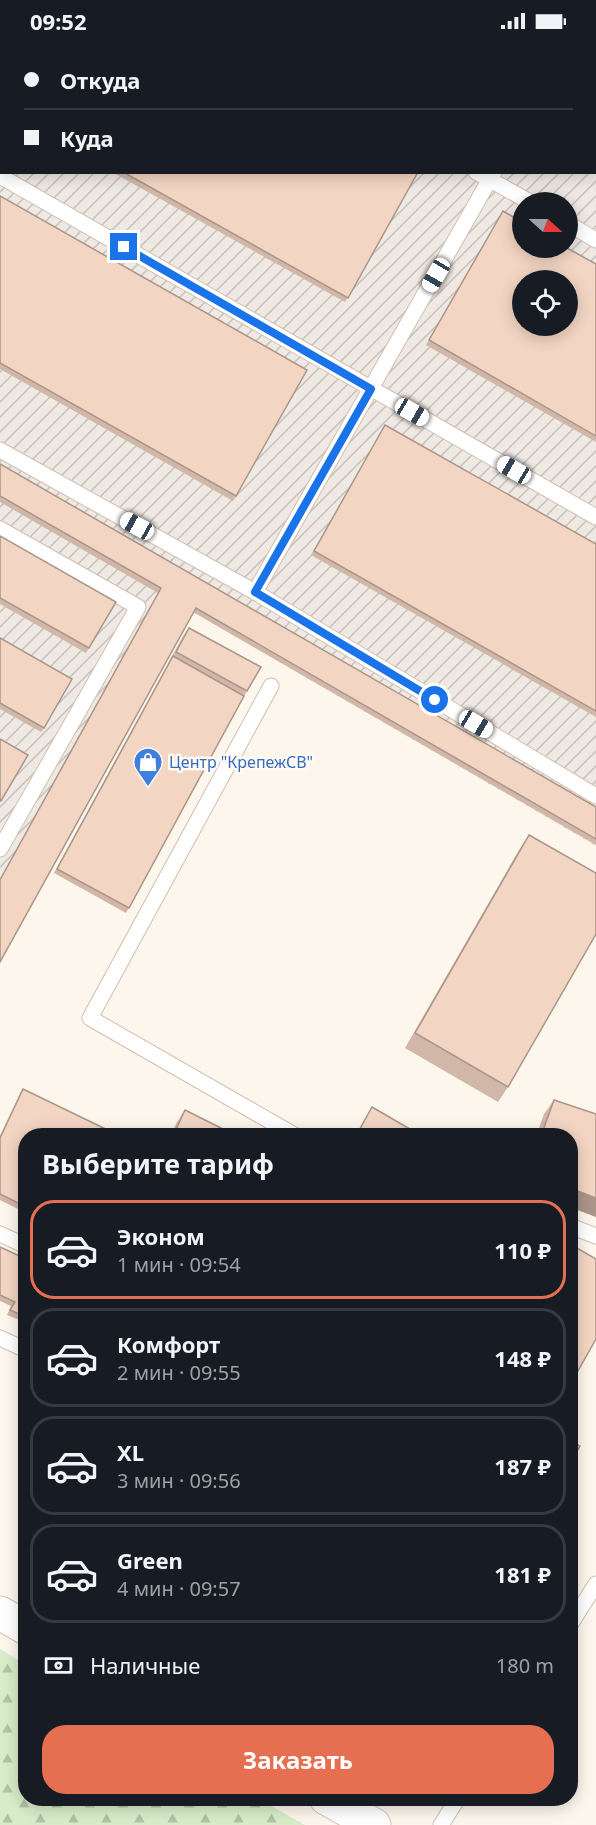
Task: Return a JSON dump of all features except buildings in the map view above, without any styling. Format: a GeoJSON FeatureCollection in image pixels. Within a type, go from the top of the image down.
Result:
{"type":"FeatureCollection","features":[{"type":"Feature","properties":{"kind":"street"},"geometry":{"type":"LineString","coordinates":[[0,1613],[18,1623]]}},
{"type":"Feature","properties":{"kind":"street"},"geometry":{"type":"LineString","coordinates":[[340,1806],[374,1825]]}},
{"type":"Feature","properties":{"kind":"lane"},"geometry":{"type":"LineString","coordinates":[[255,592],[371,389],[487,175],[514,192]]}},
{"type":"Feature","properties":{"kind":"lane"},"geometry":{"type":"LineString","coordinates":[[0,176],[596,517]]}},
{"type":"Feature","properties":{"kind":"lane"},"geometry":{"type":"LineString","coordinates":[[578,230],[596,240]]}},
{"type":"Feature","properties":{"kind":"lane"},"geometry":{"type":"LineString","coordinates":[[0,450],[255,592],[596,796]]}},
{"type":"Feature","properties":{"kind":"lane"},"geometry":{"type":"LineString","coordinates":[[0,529],[138,607],[0,849]]}},
{"type":"Feature","properties":{"kind":"lane"},"geometry":{"type":"LineString","coordinates":[[271,686],[90,1017],[282,1128]]}},
{"type":"Feature","properties":{"kind":"lane"},"geometry":{"type":"LineString","coordinates":[[578,1229],[596,1236]]}},
{"type":"Feature","properties":{"kind":"lane"},"geometry":{"type":"LineString","coordinates":[[0,1234],[18,1242]]}},
{"type":"Feature","properties":{"kind":"lane"},"geometry":{"type":"LineString","coordinates":[[0,1338],[18,1346]]}},
{"type":"Feature","properties":{"kind":"lane"},"geometry":{"type":"LineString","coordinates":[[578,1612],[596,1584]]}},
{"type":"Feature","properties":{"kind":"lane"},"geometry":{"type":"LineString","coordinates":[[441,1825],[453,1806]]}},
{"type":"Feature","properties":{"kind":"shaded area"},"geometry":{"type":"Polygon","coordinates":[[[0,174],[596,174],[596,846],[193,612],[0,961],[0,174]]]}},
{"type":"Feature","properties":{"kind":"green space"},"geometry":{"type":"Polygon","coordinates":[[[0,1649],[18,1660],[18,1806],[271,1806],[305,1825],[0,1825],[0,1649]]]}},
{"type":"Feature","properties":{"kind":"place","name":"Центр \"КрепежСВ\""},"geometry":{"type":"Point","coordinates":[148,788]}},
{"type":"Feature","properties":{"kind":"route"},"geometry":{"type":"LineString","coordinates":[[124,247],[371,389],[255,592],[435,700]]}}]}
